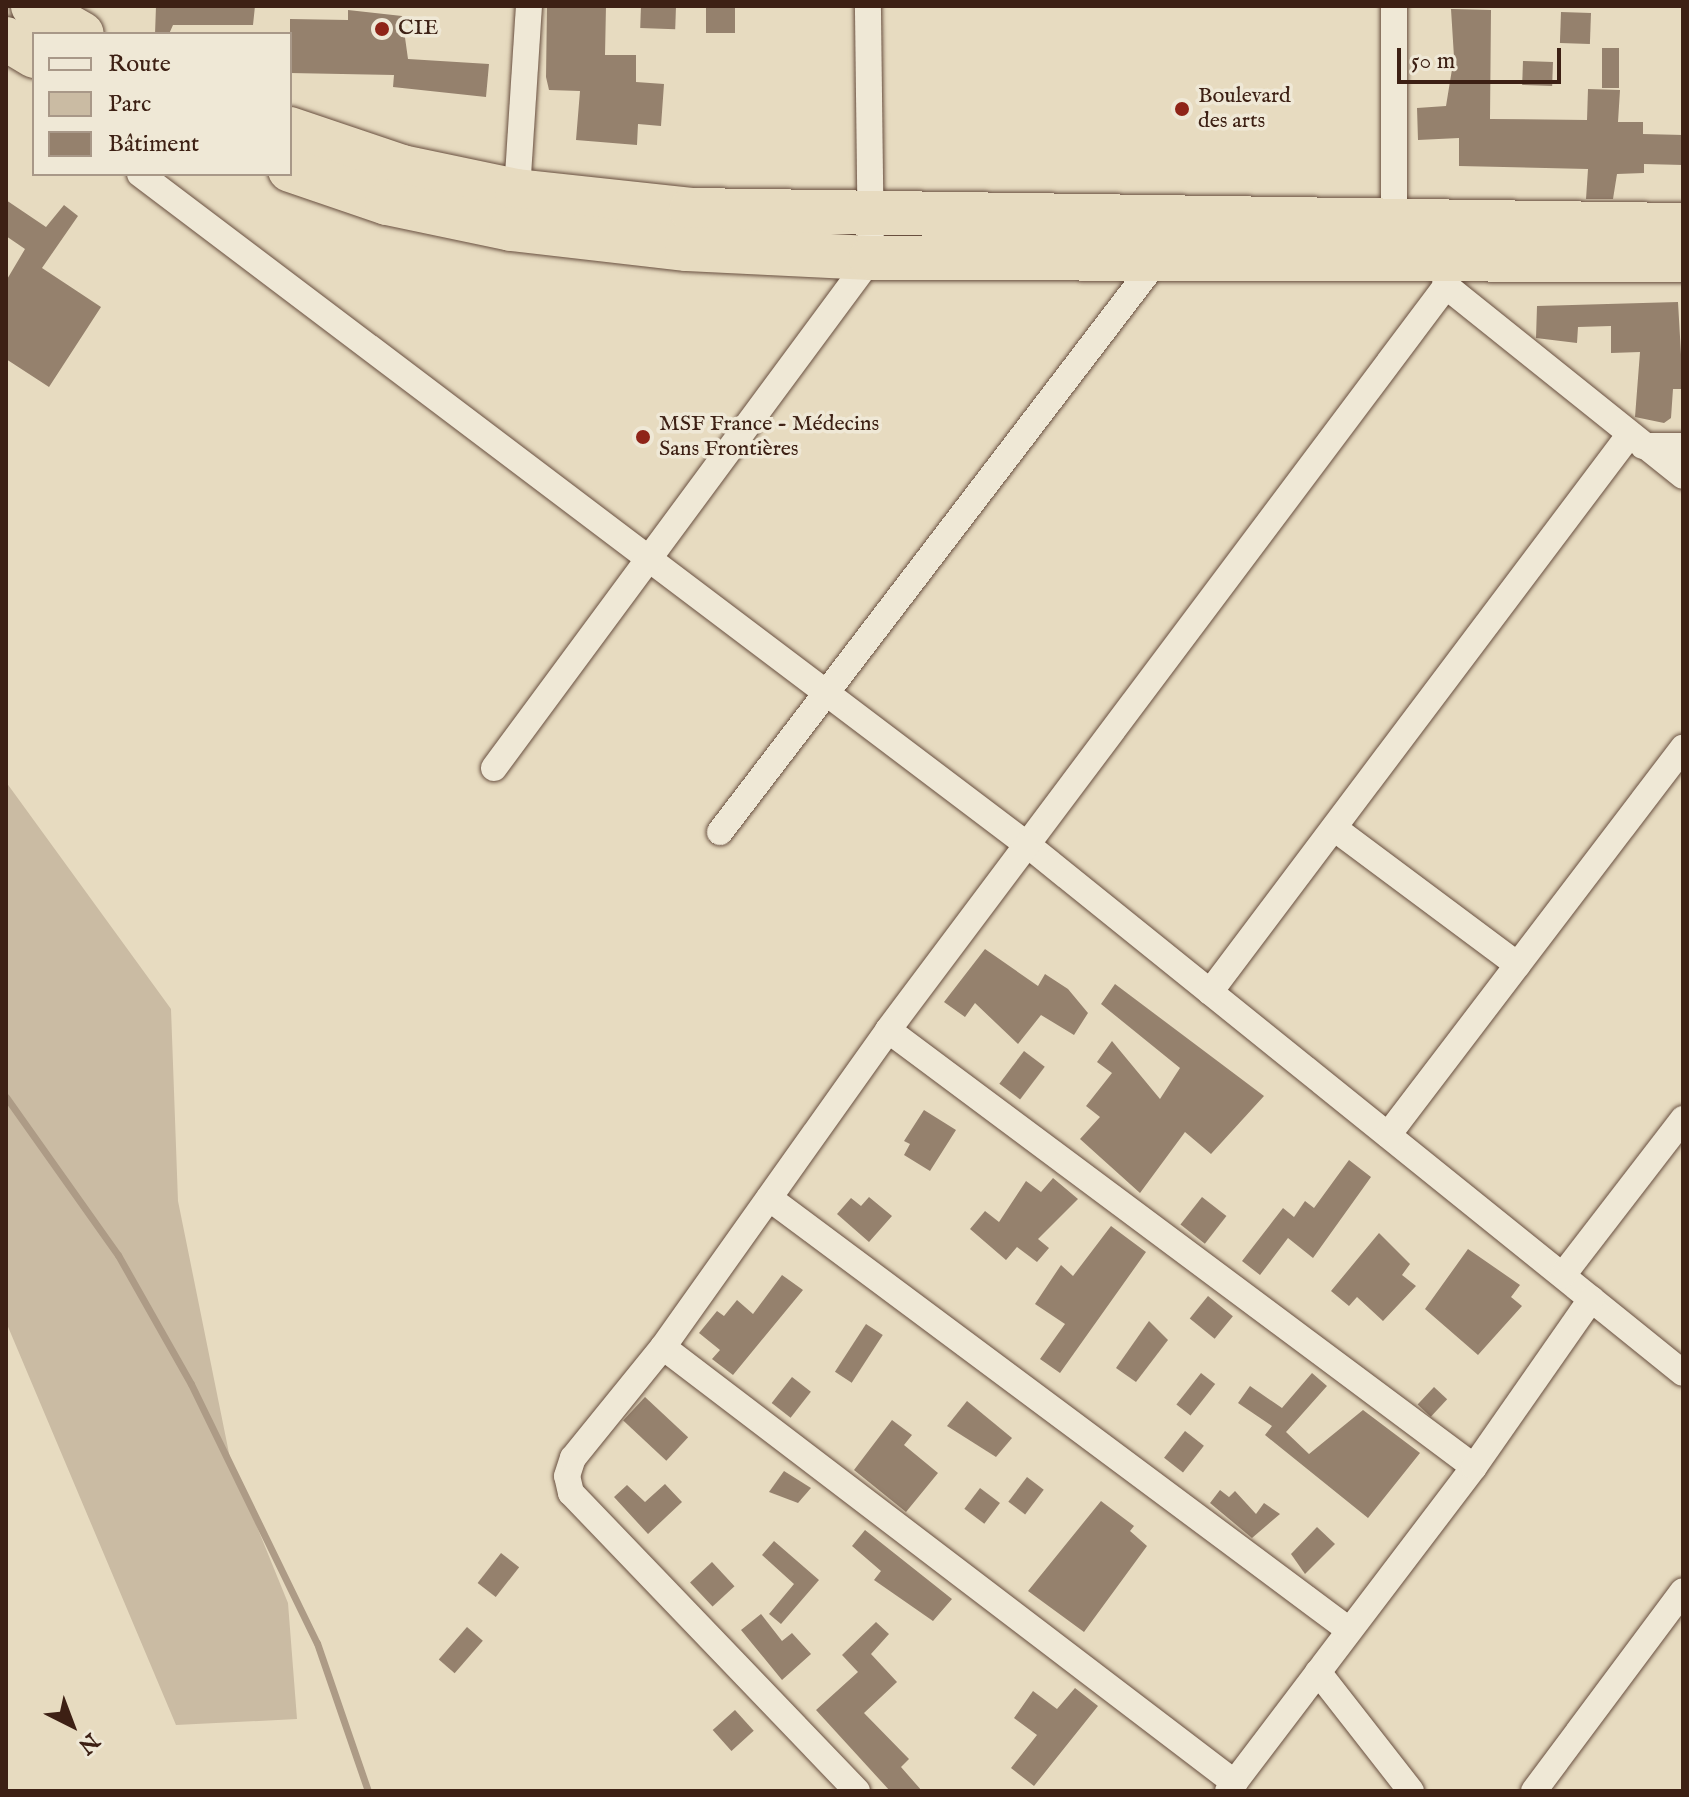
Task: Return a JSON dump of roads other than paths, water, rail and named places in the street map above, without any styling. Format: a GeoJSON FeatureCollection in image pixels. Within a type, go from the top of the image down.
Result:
{"type":"FeatureCollection","features":[{"type":"Feature","properties":{"kind":"highway"},"geometry":{"type":"LineString","coordinates":[[33,6],[78,32]]}},
{"type":"Feature","properties":{"kind":"highway"},"geometry":{"type":"LineString","coordinates":[[6,39],[32,55]]}},
{"type":"Feature","properties":{"kind":"highway"},"geometry":{"type":"LineString","coordinates":[[292,130],[402,167],[517,191],[691,210],[1394,223],[1442,255],[1683,225]]}},
{"type":"Feature","properties":{"kind":"highway"},"geometry":{"type":"LineString","coordinates":[[292,171],[387,203],[511,229],[687,249],[871,258],[1442,255],[1683,260]]}},
{"type":"Feature","properties":{"kind":"street"},"geometry":{"type":"LineString","coordinates":[[517,191],[529,6]]}},
{"type":"Feature","properties":{"kind":"street"},"geometry":{"type":"LineString","coordinates":[[494,768],[871,258],[868,6]]}},
{"type":"Feature","properties":{"kind":"street"},"geometry":{"type":"LineString","coordinates":[[1394,6],[1394,223]]}},
{"type":"Feature","properties":{"kind":"street"},"geometry":{"type":"LineString","coordinates":[[143,176],[1029,846],[1683,1373]]}},
{"type":"Feature","properties":{"kind":"street"},"geometry":{"type":"LineString","coordinates":[[720,832],[1161,255]]}},
{"type":"Feature","properties":{"kind":"street"},"geometry":{"type":"LineString","coordinates":[[857,1791],[571,1493],[567,1476],[573,1458],[663,1347],[888,1030],[1029,846],[1442,255],[1636,440],[1683,476]]}},
{"type":"Feature","properties":{"kind":"street"},"geometry":{"type":"LineString","coordinates":[[1636,440],[1683,446]]}},
{"type":"Feature","properties":{"kind":"street"},"geometry":{"type":"LineString","coordinates":[[1210,992],[1636,440]]}},
{"type":"Feature","properties":{"kind":"street"},"geometry":{"type":"LineString","coordinates":[[1388,1135],[1683,748]]}},
{"type":"Feature","properties":{"kind":"street"},"geometry":{"type":"LineString","coordinates":[[1334,828],[1518,965]]}},
{"type":"Feature","properties":{"kind":"street"},"geometry":{"type":"LineString","coordinates":[[888,1030],[1474,1467]]}},
{"type":"Feature","properties":{"kind":"street"},"geometry":{"type":"LineString","coordinates":[[1563,1275],[1683,1119]]}},
{"type":"Feature","properties":{"kind":"street"},"geometry":{"type":"LineString","coordinates":[[769,1198],[1349,1630]]}},
{"type":"Feature","properties":{"kind":"street"},"geometry":{"type":"LineString","coordinates":[[663,1347],[1231,1787],[1474,1467],[1591,1299]]}},
{"type":"Feature","properties":{"kind":"street"},"geometry":{"type":"LineString","coordinates":[[1534,1791],[1683,1591]]}},
{"type":"Feature","properties":{"kind":"street"},"geometry":{"type":"LineString","coordinates":[[1318,1672],[1411,1791]]}},
{"type":"Feature","properties":{"kind":"waterway"},"geometry":{"type":"LineString","coordinates":[[6,1097],[118,1255],[191,1384],[317,1643],[368,1791]]}},
{"type":"Feature","properties":{"kind":"place","name":"CIE"},"geometry":{"type":"Point","coordinates":[382,29]}},
{"type":"Feature","properties":{"kind":"place","name":"Boulevard des arts"},"geometry":{"type":"Point","coordinates":[1182,109]}},
{"type":"Feature","properties":{"kind":"place","name":"MSF France - Médecins Sans Frontières"},"geometry":{"type":"Point","coordinates":[643,437]}}]}
